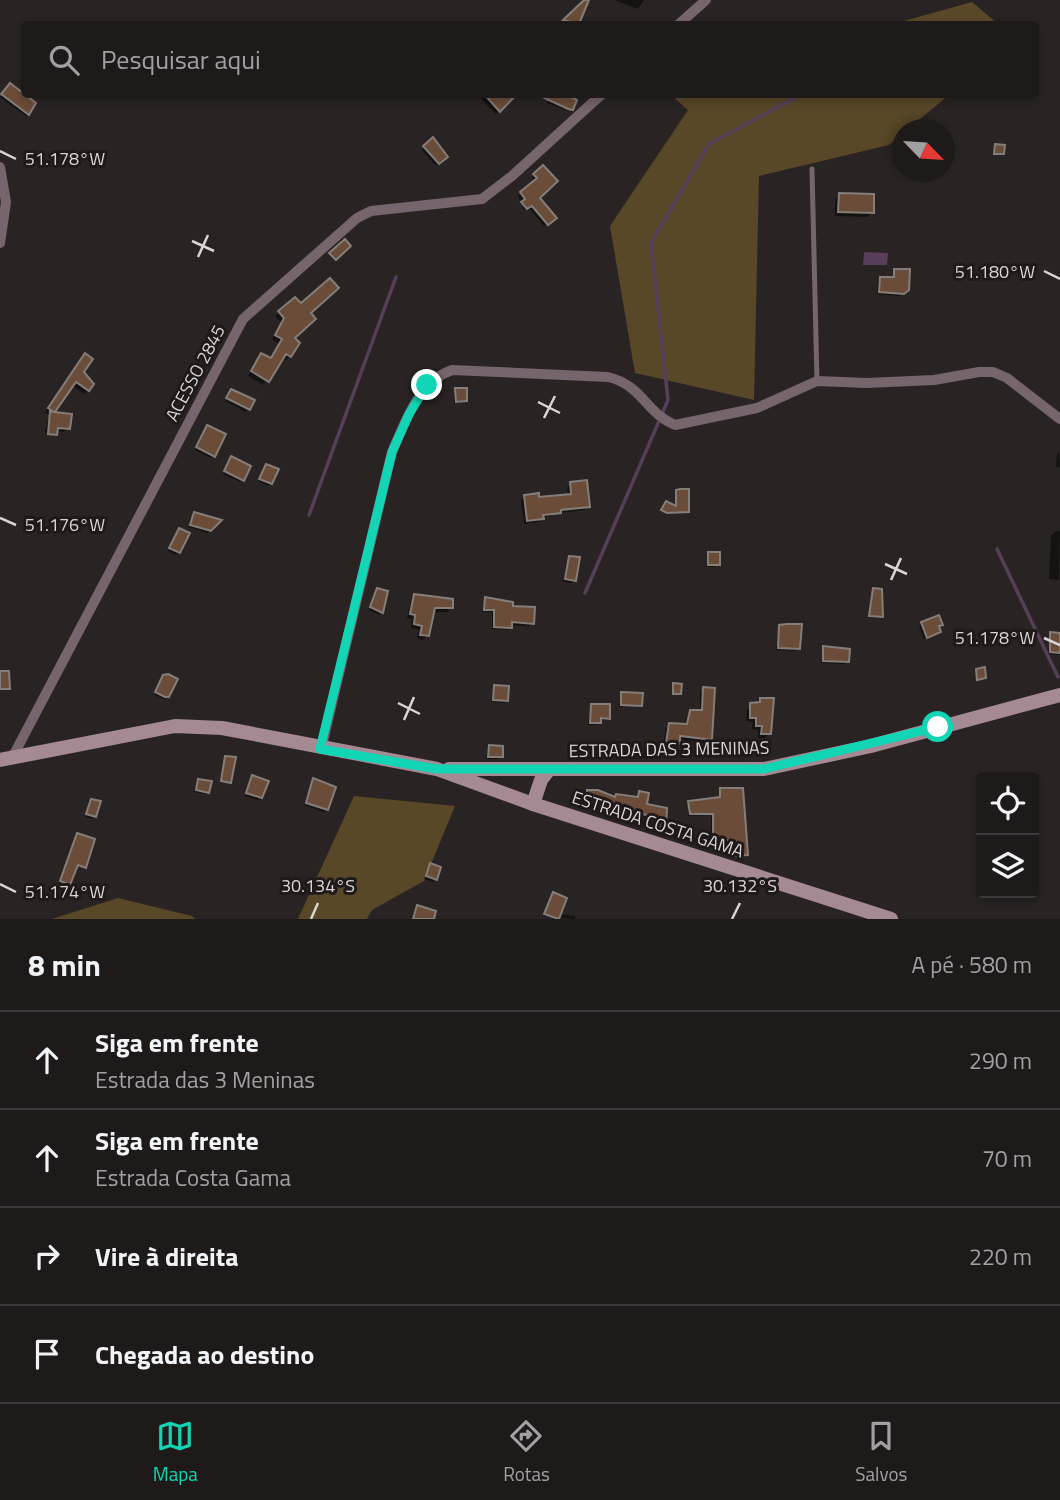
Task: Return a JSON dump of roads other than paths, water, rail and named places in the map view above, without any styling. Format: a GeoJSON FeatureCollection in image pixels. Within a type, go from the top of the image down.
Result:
{"type":"FeatureCollection","features":[{"type":"Feature","properties":{"kind":"main road","name":"ESTRADA DAS 3 MENINAS"},"geometry":{"type":"LineString","coordinates":[[437,769],[764,769],[871,746],[1060,695]]}},
{"type":"Feature","properties":{"kind":"main road","name":"ESTRADA COSTA GAMA"},"geometry":{"type":"LineString","coordinates":[[6,759],[175,726],[222,728],[320,749],[437,769],[533,804],[891,919]]}},
{"type":"Feature","properties":{"kind":"main road"},"geometry":{"type":"LineString","coordinates":[[533,804],[541,780],[548,771]]}},
{"type":"Feature","properties":{"kind":"street"},"geometry":{"type":"LineString","coordinates":[[682,21],[706,0]]}},
{"type":"Feature","properties":{"kind":"street","name":"ACESSO 2845"},"geometry":{"type":"LineString","coordinates":[[6,759],[243,319],[357,218],[372,211],[482,199],[512,176],[598,98]]}},
{"type":"Feature","properties":{"kind":"street"},"geometry":{"type":"LineString","coordinates":[[0,167],[6,202],[0,243]]}},
{"type":"Feature","properties":{"kind":"street"},"geometry":{"type":"LineString","coordinates":[[320,749],[392,452],[409,414],[427,385],[438,375],[452,370],[608,377],[635,388],[655,412],[675,425],[757,408],[817,381],[867,383],[934,380],[993,372],[1007,378],[1060,419]]}},
{"type":"Feature","properties":{"kind":"lane"},"geometry":{"type":"LineString","coordinates":[[812,169],[817,381]]}},
{"type":"Feature","properties":{"kind":"waterway"},"geometry":{"type":"LineString","coordinates":[[585,593],[668,400],[651,243],[709,144],[795,98]]}},
{"type":"Feature","properties":{"kind":"waterway"},"geometry":{"type":"LineString","coordinates":[[309,515],[396,277]]}},
{"type":"Feature","properties":{"kind":"waterway"},"geometry":{"type":"LineString","coordinates":[[997,549],[1058,677]]}}]}
